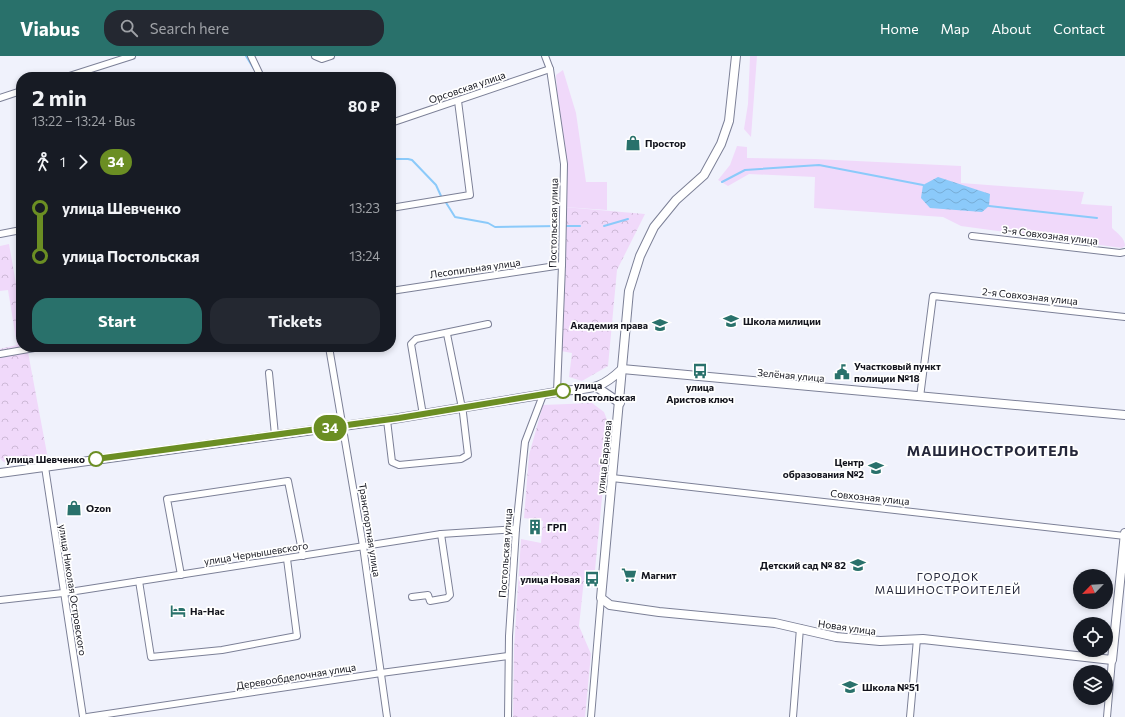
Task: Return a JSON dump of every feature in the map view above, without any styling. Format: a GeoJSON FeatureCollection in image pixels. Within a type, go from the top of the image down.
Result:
{"type":"FeatureCollection","features":[{"type":"Feature","properties":{"kind":"street"},"geometry":{"type":"LineString","coordinates":[[82,72],[132,56]]}},
{"type":"Feature","properties":{"kind":"street"},"geometry":{"type":"LineString","coordinates":[[251,56],[259,72]]}},
{"type":"Feature","properties":{"kind":"street"},"geometry":{"type":"LineString","coordinates":[[314,56],[322,59],[331,56]]}},
{"type":"Feature","properties":{"kind":"street","name":"Постольская улица"},"geometry":{"type":"LineString","coordinates":[[545,56],[550,69],[564,164],[557,392]]}},
{"type":"Feature","properties":{"kind":"street","name":"улица Баранова"},"geometry":{"type":"LineString","coordinates":[[601,598],[620,403],[629,291],[640,256],[654,227],[676,200],[704,175],[721,144],[729,121],[736,56]]}},
{"type":"Feature","properties":{"kind":"street","name":"Орсовская улица"},"geometry":{"type":"LineString","coordinates":[[396,121],[550,69]]}},
{"type":"Feature","properties":{"kind":"street"},"geometry":{"type":"LineString","coordinates":[[0,98],[16,93]]}},
{"type":"Feature","properties":{"kind":"street"},"geometry":{"type":"LineString","coordinates":[[396,207],[470,195],[458,101]]}},
{"type":"Feature","properties":{"kind":"street"},"geometry":{"type":"LineString","coordinates":[[0,234],[16,231]]}},
{"type":"Feature","properties":{"kind":"street","name":"3-я Совхозная улица"},"geometry":{"type":"LineString","coordinates":[[972,236],[1120,253],[1125,252]]}},
{"type":"Feature","properties":{"kind":"street","name":"Лесопильная улица"},"geometry":{"type":"LineString","coordinates":[[396,290],[562,265]]}},
{"type":"Feature","properties":{"kind":"street","name":"2-я Совхозная улица"},"geometry":{"type":"LineString","coordinates":[[920,397],[933,296],[1125,317]]}},
{"type":"Feature","properties":{"kind":"street"},"geometry":{"type":"LineString","coordinates":[[423,414],[411,344],[416,339],[447,334],[488,324]]}},
{"type":"Feature","properties":{"kind":"street"},"geometry":{"type":"LineString","coordinates":[[387,420],[392,462],[399,465],[461,459],[468,455],[462,408],[447,334]]}},
{"type":"Feature","properties":{"kind":"street"},"geometry":{"type":"LineString","coordinates":[[0,354],[16,351]]}},
{"type":"Feature","properties":{"kind":"street","name":"Транспортная улица"},"geometry":{"type":"LineString","coordinates":[[330,352],[363,546],[387,717]]}},
{"type":"Feature","properties":{"kind":"street"},"geometry":{"type":"LineString","coordinates":[[0,473],[275,436],[387,420],[557,392],[598,388],[611,380],[622,369]]}},
{"type":"Feature","properties":{"kind":"street","name":"Зелёная улица"},"geometry":{"type":"LineString","coordinates":[[622,369],[1125,415]]}},
{"type":"Feature","properties":{"kind":"street"},"geometry":{"type":"LineString","coordinates":[[269,373],[275,436]]}},
{"type":"Feature","properties":{"kind":"street"},"geometry":{"type":"LineString","coordinates":[[598,388],[620,403]]}},
{"type":"Feature","properties":{"kind":"street","name":"Постольская улица"},"geometry":{"type":"LineString","coordinates":[[508,717],[508,656],[516,528],[525,442],[543,395]]}},
{"type":"Feature","properties":{"kind":"street","name":"улица Николая Островского"},"geometry":{"type":"LineString","coordinates":[[45,467],[83,717]]}},
{"type":"Feature","properties":{"kind":"street","name":"Совхозная улица"},"geometry":{"type":"LineString","coordinates":[[612,478],[1125,534]]}},
{"type":"Feature","properties":{"kind":"street"},"geometry":{"type":"LineString","coordinates":[[181,575],[167,499],[288,481],[303,556]]}},
{"type":"Feature","properties":{"kind":"street","name":"улица Чернышевского"},"geometry":{"type":"LineString","coordinates":[[0,600],[63,593],[441,534],[516,528]]}},
{"type":"Feature","properties":{"kind":"street"},"geometry":{"type":"LineString","coordinates":[[412,597],[428,595],[430,601],[447,598],[450,595],[441,534]]}},
{"type":"Feature","properties":{"kind":"street"},"geometry":{"type":"LineString","coordinates":[[1107,717],[1125,534]]}},
{"type":"Feature","properties":{"kind":"street"},"geometry":{"type":"LineString","coordinates":[[139,581],[151,657],[222,650],[297,636],[287,559]]}},
{"type":"Feature","properties":{"kind":"street"},"geometry":{"type":"LineString","coordinates":[[591,717],[601,598]]}},
{"type":"Feature","properties":{"kind":"street","name":"Новая улица"},"geometry":{"type":"LineString","coordinates":[[601,598],[610,605],[659,612],[775,623],[836,637],[880,642],[917,639],[1112,660]]}},
{"type":"Feature","properties":{"kind":"street"},"geometry":{"type":"LineString","coordinates":[[793,717],[800,628]]}},
{"type":"Feature","properties":{"kind":"street"},"geometry":{"type":"LineString","coordinates":[[910,717],[917,639]]}},
{"type":"Feature","properties":{"kind":"street","name":"Деревообделочная улица"},"geometry":{"type":"LineString","coordinates":[[87,717],[381,673],[508,656]]}},
{"type":"Feature","properties":{"kind":"green space"},"geometry":{"type":"Polygon","coordinates":[[[750,56],[757,56],[751,137],[744,129],[748,104],[750,56]]]}},
{"type":"Feature","properties":{"kind":"green space"},"geometry":{"type":"Polygon","coordinates":[[[563,70],[576,113],[586,182],[607,182],[607,210],[564,207],[556,75],[563,70]]]}},
{"type":"Feature","properties":{"kind":"green space"},"geometry":{"type":"Polygon","coordinates":[[[737,146],[747,147],[747,158],[815,159],[961,166],[961,183],[1084,192],[1081,204],[1112,206],[1112,228],[1122,238],[1125,246],[1122,248],[961,226],[943,217],[814,208],[815,177],[749,174],[728,186],[718,180],[730,165],[737,146]]]}},
{"type":"Feature","properties":{"kind":"green space"},"geometry":{"type":"Polygon","coordinates":[[[564,207],[645,214],[617,270],[608,366],[582,381],[569,377],[572,353],[561,351],[564,207]]]}},
{"type":"Feature","properties":{"kind":"green space"},"geometry":{"type":"Polygon","coordinates":[[[9,244],[16,284],[16,339],[8,290],[0,291],[0,246],[9,244]]]}},
{"type":"Feature","properties":{"kind":"green space"},"geometry":{"type":"Polygon","coordinates":[[[16,345],[16,352],[28,352],[48,459],[15,464],[3,462],[0,458],[0,349],[16,345]]]}},
{"type":"Feature","properties":{"kind":"green space"},"geometry":{"type":"Polygon","coordinates":[[[592,403],[604,412],[609,425],[595,570],[584,579],[579,626],[591,654],[585,717],[513,717],[514,649],[521,539],[541,543],[543,521],[524,518],[529,455],[543,405],[592,403]]]}},
{"type":"Feature","properties":{"kind":"water"},"geometry":{"type":"Polygon","coordinates":[[[938,177],[990,194],[989,206],[982,212],[930,208],[921,198],[923,185],[938,177]]]}},
{"type":"Feature","properties":{"kind":"waterway"},"geometry":{"type":"LineString","coordinates":[[246,56],[254,69]]}},
{"type":"Feature","properties":{"kind":"waterway"},"geometry":{"type":"LineString","coordinates":[[396,159],[412,160],[436,185],[441,196]]}},
{"type":"Feature","properties":{"kind":"waterway"},"geometry":{"type":"LineString","coordinates":[[722,182],[745,170],[819,165],[923,185]]}},
{"type":"Feature","properties":{"kind":"waterway"},"geometry":{"type":"LineString","coordinates":[[445,201],[455,217],[488,223],[495,227],[559,226]]}},
{"type":"Feature","properties":{"kind":"waterway"},"geometry":{"type":"LineString","coordinates":[[989,206],[1097,218]]}},
{"type":"Feature","properties":{"kind":"waterway"},"geometry":{"type":"LineString","coordinates":[[604,226],[628,219]]}},
{"type":"Feature","properties":{"kind":"waterway"},"geometry":{"type":"LineString","coordinates":[[566,226],[580,226]]}},
{"type":"Feature","properties":{"kind":"bus line","name":"34"},"geometry":{"type":"LineString","coordinates":[[96,459],[275,436],[399,418],[563,391]]}},
{"type":"Feature","properties":{"kind":"place","name":"Простор"},"geometry":{"type":"Point","coordinates":[633,143]}},
{"type":"Feature","properties":{"kind":"place","name":"Школа милиции"},"geometry":{"type":"Point","coordinates":[731,321]}},
{"type":"Feature","properties":{"kind":"place","name":"Академия права"},"geometry":{"type":"Point","coordinates":[660,325]}},
{"type":"Feature","properties":{"kind":"place","name":"улица Аристов ключ"},"geometry":{"type":"Point","coordinates":[700,371]}},
{"type":"Feature","properties":{"kind":"place","name":"Участковый пункт полиции №18"},"geometry":{"type":"Point","coordinates":[842,372]}},
{"type":"Feature","properties":{"kind":"place","name":"улица Постольская"},"geometry":{"type":"Point","coordinates":[563,391]}},
{"type":"Feature","properties":{"kind":"place","name":"улица Шевченко"},"geometry":{"type":"Point","coordinates":[96,459]}},
{"type":"Feature","properties":{"kind":"place","name":"Центр образования №2"},"geometry":{"type":"Point","coordinates":[876,468]}},
{"type":"Feature","properties":{"kind":"place","name":"Ozon"},"geometry":{"type":"Point","coordinates":[74,508]}},
{"type":"Feature","properties":{"kind":"place","name":"ГРП"},"geometry":{"type":"Point","coordinates":[535,527]}},
{"type":"Feature","properties":{"kind":"place","name":"Детский сад № 82"},"geometry":{"type":"Point","coordinates":[858,565]}},
{"type":"Feature","properties":{"kind":"place","name":"Магнит"},"geometry":{"type":"Point","coordinates":[629,575]}},
{"type":"Feature","properties":{"kind":"place","name":"улица Новая"},"geometry":{"type":"Point","coordinates":[592,579]}},
{"type":"Feature","properties":{"kind":"place","name":"На-Нас"},"geometry":{"type":"Point","coordinates":[178,611]}},
{"type":"Feature","properties":{"kind":"place","name":"Школа №51"},"geometry":{"type":"Point","coordinates":[850,687]}},
{"type":"Feature","properties":{"kind":"district","name":"МАШИНОСТРОИТЕЛЬ"},"geometry":{"type":"Point","coordinates":[993,450]}},
{"type":"Feature","properties":{"kind":"district","name":"ГОРОДОК МАШИНОСТРОИТЕЛЕЙ"},"geometry":{"type":"Point","coordinates":[948,582]}}]}
